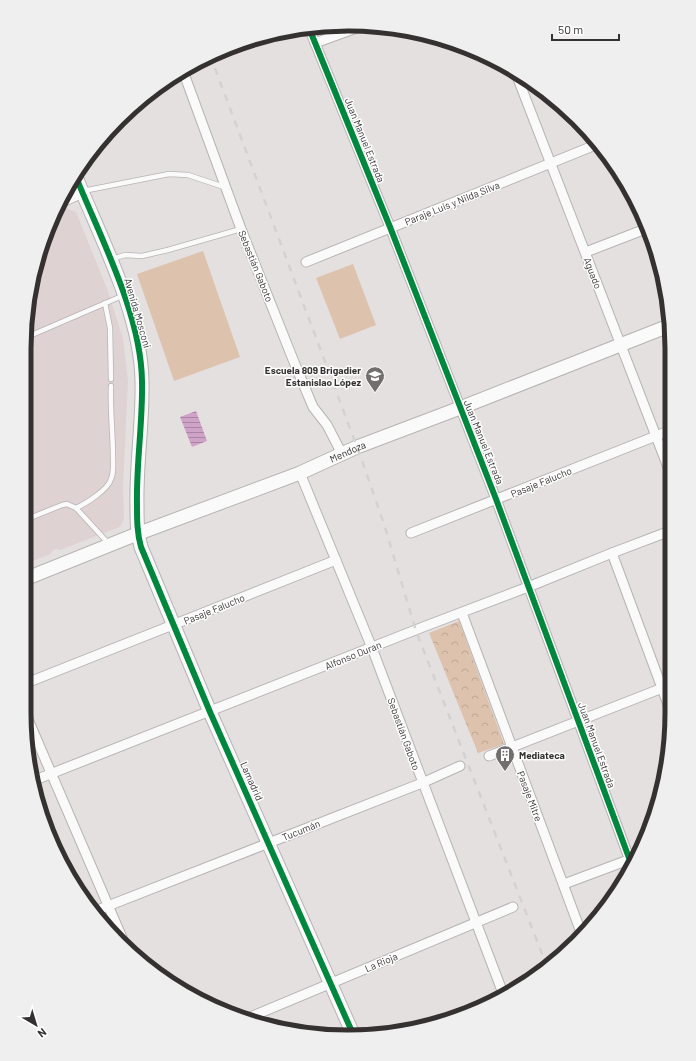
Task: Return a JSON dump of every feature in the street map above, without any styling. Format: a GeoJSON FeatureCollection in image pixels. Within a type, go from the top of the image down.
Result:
{"type":"FeatureCollection","features":[{"type":"Feature","properties":{"kind":"street"},"geometry":{"type":"LineString","coordinates":[[315,43],[348,31]]}},
{"type":"Feature","properties":{"kind":"street","name":"Juan Manuel Estrada"},"geometry":{"type":"LineString","coordinates":[[311,34],[390,228],[496,500],[629,859]]}},
{"type":"Feature","properties":{"kind":"street","name":"Sebastián Gaboto"},"geometry":{"type":"LineString","coordinates":[[185,76],[241,229],[313,407],[327,425],[342,454]]}},
{"type":"Feature","properties":{"kind":"street","name":"Aguado"},"geometry":{"type":"LineString","coordinates":[[519,81],[665,459]]}},
{"type":"Feature","properties":{"kind":"street","name":"Paraje Luis y Nilda Silva"},"geometry":{"type":"LineString","coordinates":[[306,262],[592,146]]}},
{"type":"Feature","properties":{"kind":"street","name":"Avenida Mosconi"},"geometry":{"type":"LineString","coordinates":[[78,181],[111,259],[124,295],[139,350],[142,380],[137,494],[137,534]]}},
{"type":"Feature","properties":{"kind":"street"},"geometry":{"type":"LineString","coordinates":[[69,197],[82,191]]}},
{"type":"Feature","properties":{"kind":"street"},"geometry":{"type":"LineString","coordinates":[[586,252],[642,230]]}},
{"type":"Feature","properties":{"kind":"street","name":"Mendoza"},"geometry":{"type":"LineString","coordinates":[[31,577],[137,534],[300,473],[342,454],[664,328]]}},
{"type":"Feature","properties":{"kind":"street","name":"Pasaje Falucho"},"geometry":{"type":"LineString","coordinates":[[411,533],[665,432]]}},
{"type":"Feature","properties":{"kind":"street","name":"Sebastián Gaboto"},"geometry":{"type":"LineString","coordinates":[[300,473],[372,648],[502,990]]}},
{"type":"Feature","properties":{"kind":"street","name":"Lamadrid"},"geometry":{"type":"LineString","coordinates":[[137,534],[141,547],[210,712],[351,1030]]}},
{"type":"Feature","properties":{"kind":"street","name":"Alfonso Duran"},"geometry":{"type":"LineString","coordinates":[[38,779],[612,553],[665,534]]}},
{"type":"Feature","properties":{"kind":"street"},"geometry":{"type":"LineString","coordinates":[[612,553],[665,685]]}},
{"type":"Feature","properties":{"kind":"street","name":"Pasaje Falucho"},"geometry":{"type":"LineString","coordinates":[[31,681],[336,560]]}},
{"type":"Feature","properties":{"kind":"street","name":"Pasaje Mitre"},"geometry":{"type":"LineString","coordinates":[[462,613],[580,929]]}},
{"type":"Feature","properties":{"kind":"street"},"geometry":{"type":"LineString","coordinates":[[489,756],[665,687]]}},
{"type":"Feature","properties":{"kind":"street"},"geometry":{"type":"LineString","coordinates":[[32,728],[120,932]]}},
{"type":"Feature","properties":{"kind":"street","name":"Tucumán"},"geometry":{"type":"LineString","coordinates":[[100,909],[460,766]]}},
{"type":"Feature","properties":{"kind":"street"},"geometry":{"type":"LineString","coordinates":[[564,884],[627,864]]}},
{"type":"Feature","properties":{"kind":"street","name":"La Rioja"},"geometry":{"type":"LineString","coordinates":[[254,1015],[513,906]]}},
{"type":"Feature","properties":{"kind":"lane"},"geometry":{"type":"LineString","coordinates":[[82,191],[169,174],[188,175],[225,187]]}},
{"type":"Feature","properties":{"kind":"lane"},"geometry":{"type":"LineString","coordinates":[[111,259],[126,255],[142,256],[241,229]]}},
{"type":"Feature","properties":{"kind":"lane"},"geometry":{"type":"LineString","coordinates":[[32,335],[124,295]]}},
{"type":"Feature","properties":{"kind":"lane"},"geometry":{"type":"LineString","coordinates":[[105,302],[110,328],[111,379]]}},
{"type":"Feature","properties":{"kind":"lane"},"geometry":{"type":"LineString","coordinates":[[76,508],[89,502],[103,490],[111,480],[113,447],[110,403],[111,386]]}},
{"type":"Feature","properties":{"kind":"lane"},"geometry":{"type":"LineString","coordinates":[[31,518],[62,504],[67,504],[76,508],[110,545]]}},
{"type":"Feature","properties":{"kind":"shaded area"},"geometry":{"type":"Polygon","coordinates":[[[66,208],[76,212],[108,291],[123,339],[128,381],[123,486],[124,518],[120,527],[60,550],[53,550],[51,554],[31,562],[32,327],[37,286],[42,266],[55,227],[63,209],[66,208]]]}},
{"type":"Feature","properties":{"kind":"shaded area"},"geometry":{"type":"Polygon","coordinates":[[[196,411],[207,441],[192,447],[180,417],[196,411]]]}},
{"type":"Feature","properties":{"kind":"green space"},"geometry":{"type":"Polygon","coordinates":[[[203,251],[240,357],[174,381],[137,274],[203,251]]]}},
{"type":"Feature","properties":{"kind":"green space"},"geometry":{"type":"Polygon","coordinates":[[[353,264],[376,325],[340,339],[316,278],[353,264]]]}},
{"type":"Feature","properties":{"kind":"green space"},"geometry":{"type":"Polygon","coordinates":[[[459,621],[504,744],[478,753],[429,633],[459,621]]]}},
{"type":"Feature","properties":{"kind":"railway"},"geometry":{"type":"LineString","coordinates":[[213,62],[360,455],[384,524],[416,631],[545,961]]}},
{"type":"Feature","properties":{"kind":"cycle path"},"geometry":{"type":"LineString","coordinates":[[311,34],[390,227],[496,499],[629,859]]}},
{"type":"Feature","properties":{"kind":"cycle path"},"geometry":{"type":"LineString","coordinates":[[78,181],[118,277],[135,330],[140,356],[142,412],[137,511],[138,532],[141,547],[210,712],[351,1030]]}},
{"type":"Feature","properties":{"kind":"place","name":"Escuela 809 Brigadier Estanislao López"},"geometry":{"type":"Point","coordinates":[375,393]}},
{"type":"Feature","properties":{"kind":"place","name":"Mediateca"},"geometry":{"type":"Point","coordinates":[505,772]}}]}
